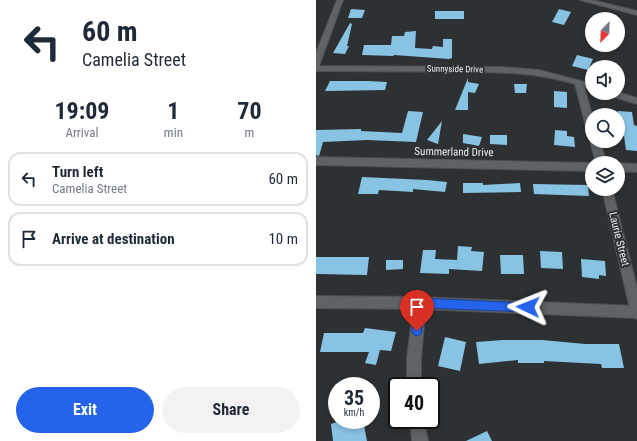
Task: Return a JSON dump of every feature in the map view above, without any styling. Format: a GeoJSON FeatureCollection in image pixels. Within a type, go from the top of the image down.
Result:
{"type":"FeatureCollection","features":[{"type":"Feature","properties":{"kind":"street"},"geometry":{"type":"LineString","coordinates":[[316,64],[340,0]]}},
{"type":"Feature","properties":{"kind":"street"},"geometry":{"type":"LineString","coordinates":[[583,0],[637,14]]}},
{"type":"Feature","properties":{"kind":"street","name":"Sunnyside Drive"},"geometry":{"type":"LineString","coordinates":[[316,68],[500,70],[539,73],[585,85]]}},
{"type":"Feature","properties":{"kind":"street"},"geometry":{"type":"LineString","coordinates":[[579,83],[586,108]]}},
{"type":"Feature","properties":{"kind":"street"},"geometry":{"type":"LineString","coordinates":[[625,97],[637,101]]}},
{"type":"Feature","properties":{"kind":"street","name":"Summerland Drive"},"geometry":{"type":"LineString","coordinates":[[316,161],[585,167]]}},
{"type":"Feature","properties":{"kind":"street"},"geometry":{"type":"LineString","coordinates":[[625,167],[637,168]]}},
{"type":"Feature","properties":{"kind":"street","name":"Laurie Street"},"geometry":{"type":"LineString","coordinates":[[609,196],[637,312]]}},
{"type":"Feature","properties":{"kind":"street"},"geometry":{"type":"LineString","coordinates":[[316,302],[420,303],[637,312]]}},
{"type":"Feature","properties":{"kind":"street"},"geometry":{"type":"LineString","coordinates":[[414,377],[414,358],[420,303]]}},
{"type":"Feature","properties":{"kind":"street"},"geometry":{"type":"LineString","coordinates":[[418,429],[420,441]]}},
{"type":"Feature","properties":{"kind":"building"},"geometry":{"type":"Polygon","coordinates":[[[351,9],[365,10],[362,18],[348,18],[351,9]]]}},
{"type":"Feature","properties":{"kind":"building"},"geometry":{"type":"Polygon","coordinates":[[[559,9],[571,12],[564,25],[552,22],[559,9]]]}},
{"type":"Feature","properties":{"kind":"building"},"geometry":{"type":"Polygon","coordinates":[[[435,11],[464,11],[464,19],[435,19],[435,11]]]}},
{"type":"Feature","properties":{"kind":"building"},"geometry":{"type":"Polygon","coordinates":[[[350,23],[352,24],[347,46],[349,46],[345,54],[333,53],[350,23]]]}},
{"type":"Feature","properties":{"kind":"building"},"geometry":{"type":"Polygon","coordinates":[[[416,31],[415,48],[432,49],[433,46],[443,47],[443,39],[452,39],[452,58],[362,55],[364,45],[391,45],[392,36],[404,36],[405,32],[416,31]]]}},
{"type":"Feature","properties":{"kind":"building"},"geometry":{"type":"Polygon","coordinates":[[[577,55],[593,59],[585,60],[585,69],[572,66],[577,55]]]}},
{"type":"Feature","properties":{"kind":"building"},"geometry":{"type":"Polygon","coordinates":[[[468,78],[468,82],[479,84],[475,93],[468,92],[468,110],[455,110],[468,78]]]}},
{"type":"Feature","properties":{"kind":"building"},"geometry":{"type":"Polygon","coordinates":[[[330,81],[387,82],[385,90],[325,91],[330,81]]]}},
{"type":"Feature","properties":{"kind":"building"},"geometry":{"type":"Polygon","coordinates":[[[514,84],[527,84],[526,93],[515,93],[514,84]]]}},
{"type":"Feature","properties":{"kind":"building"},"geometry":{"type":"Polygon","coordinates":[[[554,91],[567,92],[567,108],[554,107],[554,91]]]}},
{"type":"Feature","properties":{"kind":"building"},"geometry":{"type":"Polygon","coordinates":[[[408,111],[423,112],[416,142],[367,140],[323,142],[319,156],[316,155],[316,130],[361,129],[361,131],[402,133],[408,111]]]}},
{"type":"Feature","properties":{"kind":"building"},"geometry":{"type":"Polygon","coordinates":[[[625,112],[632,112],[634,125],[637,126],[637,151],[626,150],[625,112]]]}},
{"type":"Feature","properties":{"kind":"building"},"geometry":{"type":"Polygon","coordinates":[[[442,121],[438,144],[427,140],[442,121]]]}},
{"type":"Feature","properties":{"kind":"building"},"geometry":{"type":"Polygon","coordinates":[[[555,130],[567,131],[567,136],[574,137],[575,147],[554,145],[555,130]]]}},
{"type":"Feature","properties":{"kind":"building"},"geometry":{"type":"Polygon","coordinates":[[[463,134],[482,137],[479,146],[463,143],[463,134]]]}},
{"type":"Feature","properties":{"kind":"building"},"geometry":{"type":"Polygon","coordinates":[[[490,135],[507,135],[507,145],[490,144],[490,135]]]}},
{"type":"Feature","properties":{"kind":"building"},"geometry":{"type":"Polygon","coordinates":[[[362,177],[447,182],[445,192],[413,189],[413,192],[379,190],[378,194],[358,194],[362,177]]]}},
{"type":"Feature","properties":{"kind":"building"},"geometry":{"type":"Polygon","coordinates":[[[463,183],[483,183],[483,185],[520,183],[521,192],[463,193],[463,183]]]}},
{"type":"Feature","properties":{"kind":"building"},"geometry":{"type":"Polygon","coordinates":[[[533,184],[585,185],[585,196],[534,194],[533,184]]]}},
{"type":"Feature","properties":{"kind":"building"},"geometry":{"type":"Polygon","coordinates":[[[458,246],[472,247],[471,251],[484,252],[482,271],[449,269],[449,274],[420,273],[423,250],[436,250],[435,259],[457,260],[458,246]]]}},
{"type":"Feature","properties":{"kind":"building"},"geometry":{"type":"Polygon","coordinates":[[[540,251],[562,252],[563,269],[541,268],[540,251]]]}},
{"type":"Feature","properties":{"kind":"building"},"geometry":{"type":"Polygon","coordinates":[[[500,255],[523,255],[524,274],[501,274],[500,255]]]}},
{"type":"Feature","properties":{"kind":"building"},"geometry":{"type":"Polygon","coordinates":[[[316,257],[369,257],[367,275],[316,274],[316,257]]]}},
{"type":"Feature","properties":{"kind":"building"},"geometry":{"type":"Polygon","coordinates":[[[581,259],[605,261],[606,276],[599,275],[599,279],[582,277],[581,259]]]}},
{"type":"Feature","properties":{"kind":"building"},"geometry":{"type":"Polygon","coordinates":[[[386,260],[403,260],[403,269],[386,270],[386,260]]]}},
{"type":"Feature","properties":{"kind":"building"},"geometry":{"type":"Polygon","coordinates":[[[365,328],[396,332],[391,351],[380,350],[376,365],[365,363],[369,352],[320,352],[324,333],[363,333],[365,328]]]}},
{"type":"Feature","properties":{"kind":"building"},"geometry":{"type":"Polygon","coordinates":[[[445,337],[466,342],[460,371],[438,366],[445,337]]]}},
{"type":"Feature","properties":{"kind":"building"},"geometry":{"type":"Polygon","coordinates":[[[542,340],[585,344],[619,344],[624,368],[602,368],[601,364],[544,361],[544,363],[518,363],[518,360],[479,364],[476,342],[542,340]]]}},
{"type":"Feature","properties":{"kind":"building"},"geometry":{"type":"Polygon","coordinates":[[[332,429],[365,429],[367,441],[333,441],[332,429]]]}},
{"type":"Feature","properties":{"kind":"building"},"geometry":{"type":"Polygon","coordinates":[[[487,431],[492,441],[466,441],[487,431]]]}},
{"type":"Feature","properties":{"kind":"route"},"geometry":{"type":"LineString","coordinates":[[417,331],[420,303],[528,307]]}}]}
